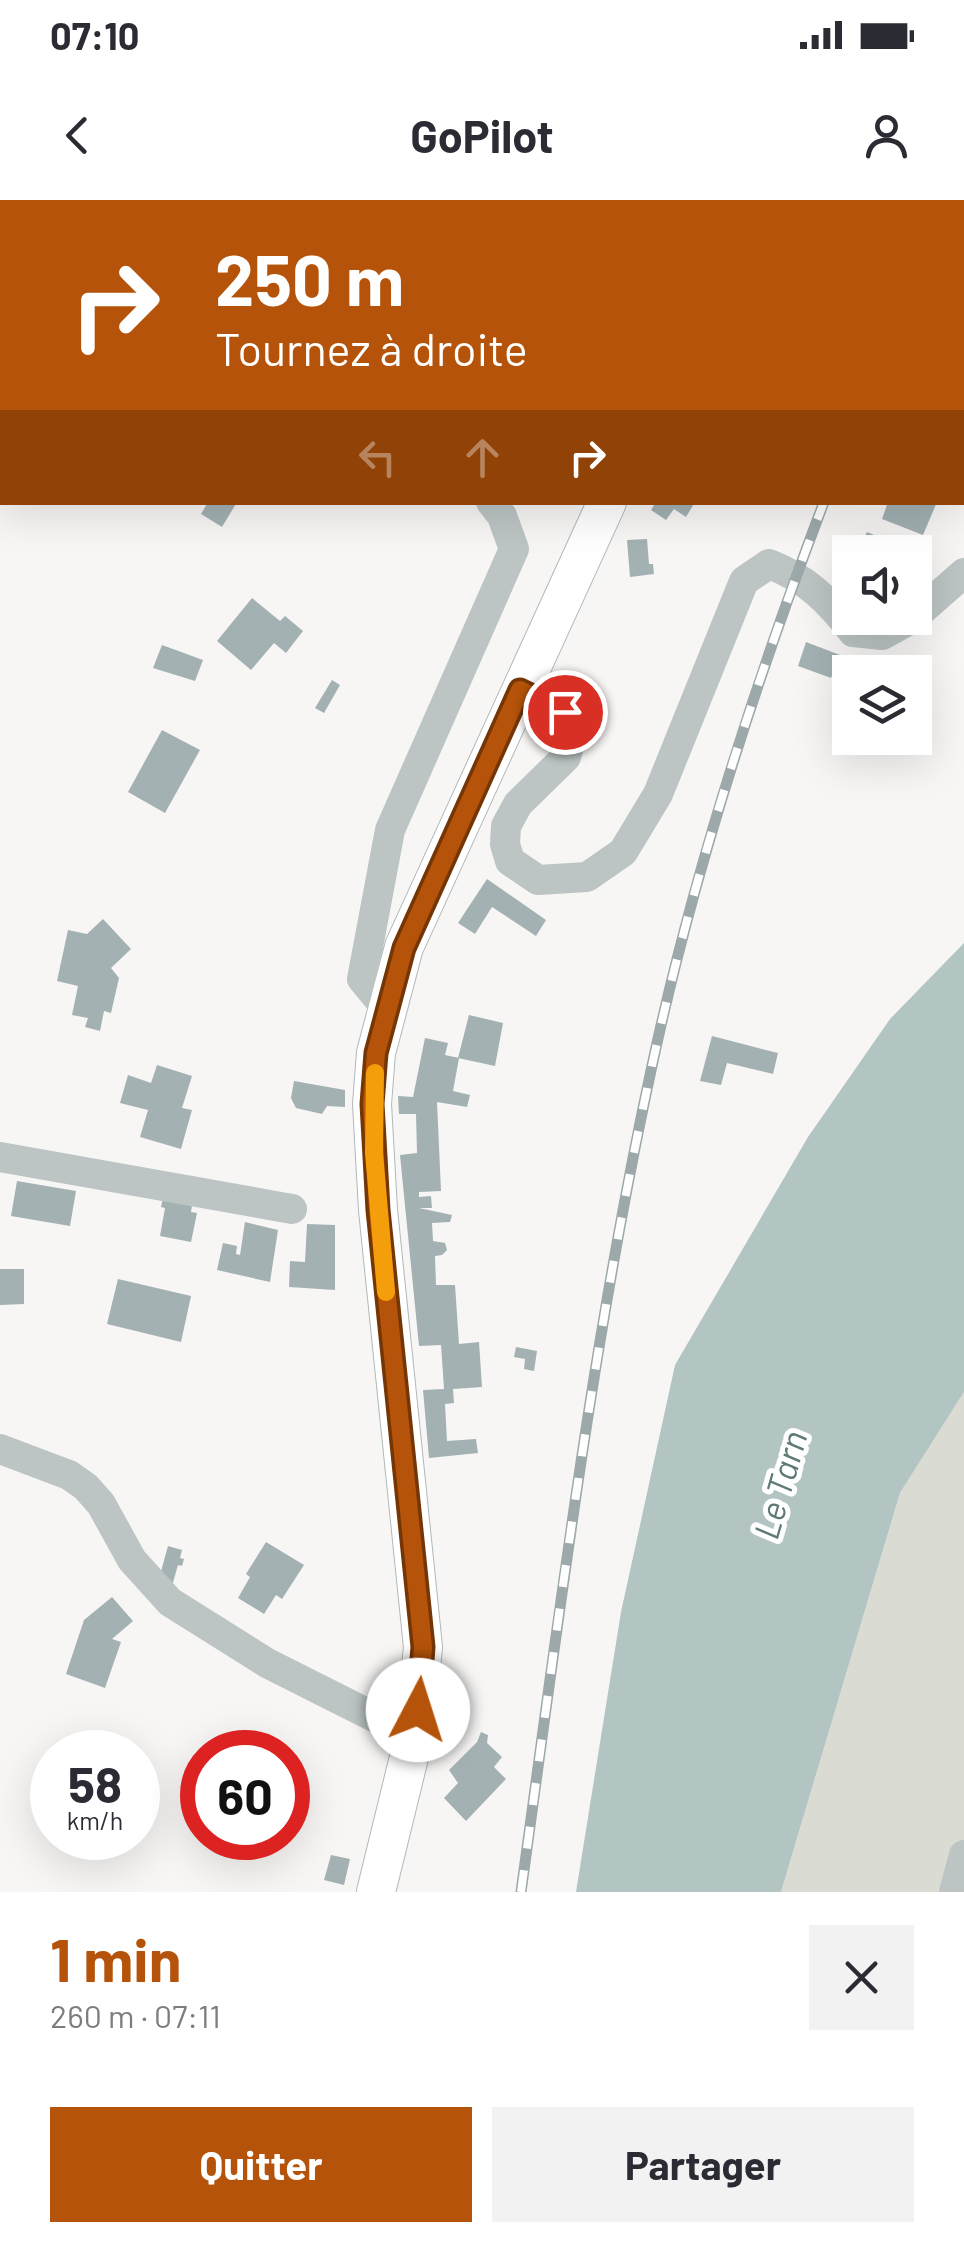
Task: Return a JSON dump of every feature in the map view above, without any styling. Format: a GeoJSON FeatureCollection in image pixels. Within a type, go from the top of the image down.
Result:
{"type":"FeatureCollection","features":[{"type":"Feature","properties":{"kind":"main road"},"geometry":{"type":"LineString","coordinates":[[376,1892],[414,1736],[423,1647],[374,1153],[376,1053],[404,948],[606,505]]}},
{"type":"Feature","properties":{"kind":"street"},"geometry":{"type":"LineString","coordinates":[[386,1008],[362,979],[390,830],[514,549],[502,516],[493,505]]}},
{"type":"Feature","properties":{"kind":"street"},"geometry":{"type":"LineString","coordinates":[[520,690],[565,712],[570,738],[566,756],[518,804],[506,826],[504,844],[510,861],[538,880],[587,877],[623,852],[658,794],[744,581],[770,564],[796,574],[832,606]]}},
{"type":"Feature","properties":{"kind":"street"},"geometry":{"type":"LineString","coordinates":[[932,602],[964,574]]}},
{"type":"Feature","properties":{"kind":"street"},"geometry":{"type":"LineString","coordinates":[[0,1157],[292,1209]]}},
{"type":"Feature","properties":{"kind":"street"},"geometry":{"type":"LineString","coordinates":[[0,1450],[69,1475],[86,1487],[101,1504],[132,1560],[170,1602],[267,1663],[414,1736]]}},
{"type":"Feature","properties":{"kind":"street"},"geometry":{"type":"LineString","coordinates":[[954,1892],[964,1855]]}},
{"type":"Feature","properties":{"kind":"shaded area"},"geometry":{"type":"Polygon","coordinates":[[[964,1392],[964,1892],[781,1892],[900,1493],[964,1392]]]}},
{"type":"Feature","properties":{"kind":"water","name":"Le Tarn"},"geometry":{"type":"Polygon","coordinates":[[[964,943],[964,1392],[900,1493],[781,1892],[576,1892],[621,1612],[675,1365],[808,1137],[890,1019],[964,943]]]}},
{"type":"Feature","properties":{"kind":"building"},"geometry":{"type":"Polygon","coordinates":[[[206,505],[235,505],[222,527],[201,514],[206,505]]]}},
{"type":"Feature","properties":{"kind":"building"},"geometry":{"type":"Polygon","coordinates":[[[654,505],[693,505],[686,517],[674,509],[666,520],[651,510],[654,505]]]}},
{"type":"Feature","properties":{"kind":"building"},"geometry":{"type":"Polygon","coordinates":[[[887,505],[936,505],[923,535],[882,519],[887,505]]]}},
{"type":"Feature","properties":{"kind":"building"},"geometry":{"type":"Polygon","coordinates":[[[647,539],[654,574],[630,577],[627,540],[647,539]]]}},
{"type":"Feature","properties":{"kind":"building"},"geometry":{"type":"Polygon","coordinates":[[[252,598],[280,621],[285,616],[303,631],[286,653],[274,643],[251,670],[217,641],[252,598]]]}},
{"type":"Feature","properties":{"kind":"building"},"geometry":{"type":"Polygon","coordinates":[[[806,642],[840,655],[832,655],[831,678],[798,666],[806,642]]]}},
{"type":"Feature","properties":{"kind":"building"},"geometry":{"type":"Polygon","coordinates":[[[162,645],[203,660],[195,681],[153,668],[162,645]]]}},
{"type":"Feature","properties":{"kind":"building"},"geometry":{"type":"Polygon","coordinates":[[[332,680],[340,685],[324,713],[315,708],[332,680]]]}},
{"type":"Feature","properties":{"kind":"building"},"geometry":{"type":"Polygon","coordinates":[[[162,730],[200,750],[165,813],[128,792],[162,730]]]}},
{"type":"Feature","properties":{"kind":"building"},"geometry":{"type":"Polygon","coordinates":[[[487,879],[546,920],[536,936],[492,907],[475,934],[458,923],[487,879]]]}},
{"type":"Feature","properties":{"kind":"building"},"geometry":{"type":"Polygon","coordinates":[[[103,919],[131,949],[111,968],[119,978],[111,1013],[104,1011],[100,1031],[85,1027],[88,1018],[72,1015],[78,986],[57,981],[68,930],[87,934],[103,919]]]}},
{"type":"Feature","properties":{"kind":"building"},"geometry":{"type":"Polygon","coordinates":[[[469,1015],[503,1023],[495,1066],[458,1058],[469,1015]]]}},
{"type":"Feature","properties":{"kind":"building"},"geometry":{"type":"Polygon","coordinates":[[[712,1036],[778,1053],[773,1074],[727,1063],[721,1085],[700,1081],[712,1036]]]}},
{"type":"Feature","properties":{"kind":"building"},"geometry":{"type":"Polygon","coordinates":[[[425,1038],[448,1043],[445,1055],[459,1058],[453,1091],[470,1095],[467,1107],[437,1102],[441,1191],[419,1192],[419,1197],[431,1196],[432,1208],[419,1208],[452,1215],[450,1222],[432,1223],[433,1241],[445,1243],[447,1250],[435,1256],[436,1285],[455,1285],[459,1344],[479,1342],[482,1387],[453,1389],[454,1403],[445,1404],[447,1441],[476,1439],[478,1453],[429,1458],[423,1390],[444,1389],[441,1345],[419,1346],[400,1155],[417,1153],[416,1114],[399,1114],[398,1096],[413,1097],[425,1038]]]}},
{"type":"Feature","properties":{"kind":"building"},"geometry":{"type":"Polygon","coordinates":[[[157,1065],[192,1076],[182,1108],[192,1110],[181,1149],[140,1137],[148,1110],[120,1103],[128,1075],[151,1083],[157,1065]]]}},
{"type":"Feature","properties":{"kind":"building"},"geometry":{"type":"Polygon","coordinates":[[[294,1081],[345,1090],[345,1107],[327,1106],[322,1114],[296,1108],[291,1098],[294,1081]]]}},
{"type":"Feature","properties":{"kind":"building"},"geometry":{"type":"Polygon","coordinates":[[[17,1181],[76,1191],[70,1226],[11,1216],[17,1181]]]}},
{"type":"Feature","properties":{"kind":"building"},"geometry":{"type":"Polygon","coordinates":[[[164,1193],[193,1199],[191,1212],[197,1213],[191,1242],[160,1236],[164,1193]]]}},
{"type":"Feature","properties":{"kind":"building"},"geometry":{"type":"Polygon","coordinates":[[[245,1222],[278,1230],[270,1282],[217,1270],[223,1243],[237,1246],[236,1254],[240,1255],[245,1222]]]}},
{"type":"Feature","properties":{"kind":"building"},"geometry":{"type":"Polygon","coordinates":[[[307,1224],[335,1225],[335,1290],[289,1287],[290,1261],[305,1262],[307,1224]]]}},
{"type":"Feature","properties":{"kind":"building"},"geometry":{"type":"Polygon","coordinates":[[[0,1269],[24,1269],[24,1304],[0,1305],[0,1269]]]}},
{"type":"Feature","properties":{"kind":"building"},"geometry":{"type":"Polygon","coordinates":[[[118,1279],[191,1296],[181,1342],[107,1324],[118,1279]]]}},
{"type":"Feature","properties":{"kind":"building"},"geometry":{"type":"Polygon","coordinates":[[[516,1347],[537,1351],[534,1371],[524,1369],[525,1359],[514,1357],[516,1347]]]}},
{"type":"Feature","properties":{"kind":"building"},"geometry":{"type":"Polygon","coordinates":[[[266,1542],[304,1565],[282,1599],[276,1595],[264,1614],[238,1598],[250,1577],[246,1574],[266,1542]]]}},
{"type":"Feature","properties":{"kind":"building"},"geometry":{"type":"Polygon","coordinates":[[[168,1546],[182,1550],[180,1558],[184,1559],[182,1566],[178,1565],[172,1586],[160,1575],[168,1546]]]}},
{"type":"Feature","properties":{"kind":"building"},"geometry":{"type":"Polygon","coordinates":[[[112,1597],[133,1621],[112,1639],[121,1642],[105,1688],[66,1674],[84,1620],[112,1597]]]}},
{"type":"Feature","properties":{"kind":"building"},"geometry":{"type":"Polygon","coordinates":[[[481,1732],[488,1735],[487,1743],[502,1757],[494,1767],[506,1779],[466,1821],[444,1798],[458,1783],[449,1770],[477,1742],[481,1732]]]}},
{"type":"Feature","properties":{"kind":"building"},"geometry":{"type":"Polygon","coordinates":[[[331,1855],[350,1859],[344,1885],[324,1880],[331,1855]]]}},
{"type":"Feature","properties":{"kind":"railway"},"geometry":{"type":"LineString","coordinates":[[521,1892],[597,1360],[657,1043],[691,906],[731,770],[823,505]]}},
{"type":"Feature","properties":{"kind":"slow traffic"},"geometry":{"type":"LineString","coordinates":[[375,1073],[374,1153],[386,1292]]}},
{"type":"Feature","properties":{"kind":"route"},"geometry":{"type":"LineString","coordinates":[[418,1710],[423,1647],[378,1210],[372,1104],[376,1053],[404,948],[520,690],[565,712]]}}]}
